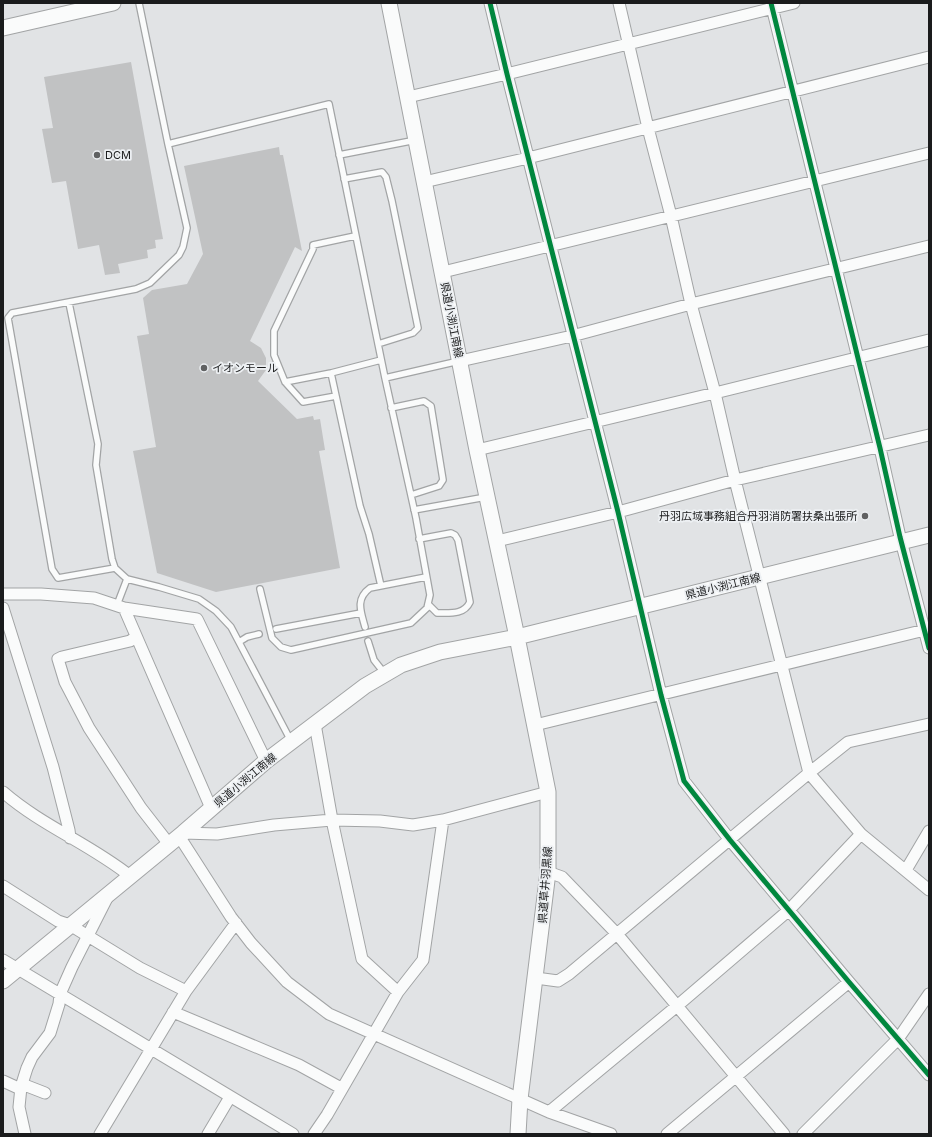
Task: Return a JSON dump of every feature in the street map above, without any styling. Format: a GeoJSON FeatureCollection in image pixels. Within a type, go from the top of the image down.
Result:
{"type":"FeatureCollection","features":[{"type":"Feature","properties":{"kind":"main road"},"geometry":{"type":"LineString","coordinates":[[3,28],[113,3]]}},
{"type":"Feature","properties":{"kind":"main road","name":"県道小渕江南線"},"geometry":{"type":"LineString","coordinates":[[389,3],[477,450],[518,637]]}},
{"type":"Feature","properties":{"kind":"main road","name":"県道小渕江南線"},"geometry":{"type":"LineString","coordinates":[[3,980],[177,838],[266,761],[365,686],[401,665],[440,652],[518,637],[929,535]]}},
{"type":"Feature","properties":{"kind":"main road","name":"県道草井羽黒線"},"geometry":{"type":"LineString","coordinates":[[518,637],[548,792],[548,872],[520,1099],[518,1134]]}},
{"type":"Feature","properties":{"kind":"street"},"geometry":{"type":"LineString","coordinates":[[490,3],[506,74],[618,512],[661,695],[684,781],[730,840],[848,982],[929,1075]]}},
{"type":"Feature","properties":{"kind":"street"},"geometry":{"type":"LineString","coordinates":[[619,3],[691,304],[715,393],[735,480],[809,773],[861,834],[929,890]]}},
{"type":"Feature","properties":{"kind":"street"},"geometry":{"type":"LineString","coordinates":[[408,97],[628,44],[771,6],[794,3]]}},
{"type":"Feature","properties":{"kind":"street"},"geometry":{"type":"LineString","coordinates":[[771,6],[902,542],[927,630],[929,648]]}},
{"type":"Feature","properties":{"kind":"street"},"geometry":{"type":"LineString","coordinates":[[424,182],[528,158],[929,57]]}},
{"type":"Feature","properties":{"kind":"street"},"geometry":{"type":"LineString","coordinates":[[443,272],[929,153]]}},
{"type":"Feature","properties":{"kind":"street"},"geometry":{"type":"LineString","coordinates":[[460,361],[572,336],[691,304],[836,270],[929,246]]}},
{"type":"Feature","properties":{"kind":"street"},"geometry":{"type":"LineString","coordinates":[[477,450],[929,340]]}},
{"type":"Feature","properties":{"kind":"street"},"geometry":{"type":"LineString","coordinates":[[497,541],[618,512],[735,480],[929,436]]}},
{"type":"Feature","properties":{"kind":"street"},"geometry":{"type":"LineString","coordinates":[[3,594],[41,594],[94,598],[121,606],[197,619],[266,761]]}},
{"type":"Feature","properties":{"kind":"street"},"geometry":{"type":"LineString","coordinates":[[121,606],[211,808]]}},
{"type":"Feature","properties":{"kind":"street"},"geometry":{"type":"LineString","coordinates":[[3,608],[53,767],[70,838]]}},
{"type":"Feature","properties":{"kind":"street"},"geometry":{"type":"LineString","coordinates":[[535,726],[782,664],[927,630]]}},
{"type":"Feature","properties":{"kind":"street"},"geometry":{"type":"LineString","coordinates":[[136,637],[130,641],[58,659],[65,682],[89,728],[141,808],[177,838],[236,923],[287,982],[329,1014],[549,1112],[611,1134]]}},
{"type":"Feature","properties":{"kind":"street"},"geometry":{"type":"LineString","coordinates":[[315,724],[332,820],[362,959],[398,992]]}},
{"type":"Feature","properties":{"kind":"street"},"geometry":{"type":"LineString","coordinates":[[536,978],[558,980],[569,974],[848,742],[929,724]]}},
{"type":"Feature","properties":{"kind":"street"},"geometry":{"type":"LineString","coordinates":[[3,792],[47,824],[107,859],[130,876]]}},
{"type":"Feature","properties":{"kind":"street"},"geometry":{"type":"LineString","coordinates":[[177,838],[216,834],[274,825],[332,820],[380,821],[413,825],[443,820],[548,792]]}},
{"type":"Feature","properties":{"kind":"street"},"geometry":{"type":"LineString","coordinates":[[314,1134],[327,1115],[341,1088],[398,992],[423,960],[443,820]]}},
{"type":"Feature","properties":{"kind":"street"},"geometry":{"type":"LineString","coordinates":[[906,870],[929,831]]}},
{"type":"Feature","properties":{"kind":"street"},"geometry":{"type":"LineString","coordinates":[[549,1112],[677,1006],[789,910],[861,834]]}},
{"type":"Feature","properties":{"kind":"street"},"geometry":{"type":"LineString","coordinates":[[548,872],[562,877],[617,934],[784,1134]]}},
{"type":"Feature","properties":{"kind":"street"},"geometry":{"type":"LineString","coordinates":[[3,886],[58,921],[70,925],[140,968],[186,991]]}},
{"type":"Feature","properties":{"kind":"street"},"geometry":{"type":"LineString","coordinates":[[25,1134],[19,1107],[21,1088],[32,1057],[50,1033],[60,994],[110,892]]}},
{"type":"Feature","properties":{"kind":"street"},"geometry":{"type":"LineString","coordinates":[[100,1134],[186,991],[236,923]]}},
{"type":"Feature","properties":{"kind":"street"},"geometry":{"type":"LineString","coordinates":[[3,960],[293,1134]]}},
{"type":"Feature","properties":{"kind":"street"},"geometry":{"type":"LineString","coordinates":[[667,1134],[848,982]]}},
{"type":"Feature","properties":{"kind":"street"},"geometry":{"type":"LineString","coordinates":[[803,1134],[898,1039],[929,994]]}},
{"type":"Feature","properties":{"kind":"street"},"geometry":{"type":"LineString","coordinates":[[173,1012],[299,1065],[341,1088]]}},
{"type":"Feature","properties":{"kind":"street"},"geometry":{"type":"LineString","coordinates":[[3,1081],[16,1087],[21,1088],[27,1086],[45,1093]]}},
{"type":"Feature","properties":{"kind":"street"},"geometry":{"type":"LineString","coordinates":[[208,1134],[230,1097]]}},
{"type":"Feature","properties":{"kind":"lane"},"geometry":{"type":"LineString","coordinates":[[115,568],[58,578],[52,569],[8,318],[12,313],[136,289],[150,283],[179,255],[183,247],[187,228],[139,3]]}},
{"type":"Feature","properties":{"kind":"lane"},"geometry":{"type":"LineString","coordinates":[[168,144],[329,104],[391,408],[411,495],[430,595],[427,608],[411,623],[291,650],[281,647],[272,638],[260,589]]}},
{"type":"Feature","properties":{"kind":"lane"},"geometry":{"type":"LineString","coordinates":[[339,155],[416,140]]}},
{"type":"Feature","properties":{"kind":"lane"},"geometry":{"type":"LineString","coordinates":[[344,179],[382,172],[386,177],[392,201],[418,328],[413,333],[378,344]]}},
{"type":"Feature","properties":{"kind":"lane"},"geometry":{"type":"LineString","coordinates":[[336,396],[303,402],[285,382],[274,355],[274,331],[313,249],[313,245],[355,236]]}},
{"type":"Feature","properties":{"kind":"lane"},"geometry":{"type":"LineString","coordinates":[[68,303],[98,444],[96,465],[112,559],[115,568],[127,579],[199,599],[216,611],[231,628],[292,741]]}},
{"type":"Feature","properties":{"kind":"lane"},"geometry":{"type":"LineString","coordinates":[[285,382],[331,373],[381,360]]}},
{"type":"Feature","properties":{"kind":"lane"},"geometry":{"type":"LineString","coordinates":[[385,378],[460,361]]}},
{"type":"Feature","properties":{"kind":"lane"},"geometry":{"type":"LineString","coordinates":[[331,373],[360,506],[369,534],[381,586]]}},
{"type":"Feature","properties":{"kind":"lane"},"geometry":{"type":"LineString","coordinates":[[391,408],[424,401],[431,406],[442,480],[439,486],[411,495]]}},
{"type":"Feature","properties":{"kind":"lane"},"geometry":{"type":"LineString","coordinates":[[414,510],[487,497]]}},
{"type":"Feature","properties":{"kind":"lane"},"geometry":{"type":"LineString","coordinates":[[419,539],[451,533],[455,535],[458,540],[470,602],[468,608],[460,612],[437,613],[428,604]]}},
{"type":"Feature","properties":{"kind":"lane"},"geometry":{"type":"LineString","coordinates":[[365,627],[361,613],[360,600],[364,592],[370,588],[426,577]]}},
{"type":"Feature","properties":{"kind":"lane"},"geometry":{"type":"LineString","coordinates":[[121,606],[127,579]]}},
{"type":"Feature","properties":{"kind":"lane"},"geometry":{"type":"LineString","coordinates":[[276,629],[361,613]]}},
{"type":"Feature","properties":{"kind":"lane"},"geometry":{"type":"LineString","coordinates":[[239,642],[248,637],[259,634]]}},
{"type":"Feature","properties":{"kind":"lane"},"geometry":{"type":"LineString","coordinates":[[368,642],[374,660],[385,674]]}},
{"type":"Feature","properties":{"kind":"building","name":"DCM"},"geometry":{"type":"Polygon","coordinates":[[[131,62],[163,239],[155,240],[156,248],[147,250],[148,258],[118,264],[120,273],[105,275],[99,245],[78,249],[66,181],[52,183],[42,129],[53,128],[44,77],[131,62]]]}},
{"type":"Feature","properties":{"kind":"building","name":"イオンモール"},"geometry":{"type":"Polygon","coordinates":[[[279,147],[280,155],[283,155],[302,251],[295,247],[250,341],[261,348],[266,358],[266,370],[258,381],[297,419],[313,416],[314,420],[320,419],[325,450],[319,451],[340,568],[216,592],[157,573],[133,451],[156,447],[137,336],[149,334],[143,298],[152,290],[187,284],[203,254],[184,166],[279,147]]]}},
{"type":"Feature","properties":{"kind":"cycle path"},"geometry":{"type":"LineString","coordinates":[[490,3],[618,512],[661,695],[684,781],[730,840],[929,1075]]}},
{"type":"Feature","properties":{"kind":"cycle path"},"geometry":{"type":"LineString","coordinates":[[771,3],[880,448],[900,537],[929,648]]}},
{"type":"Feature","properties":{"kind":"place","name":"DCM"},"geometry":{"type":"Point","coordinates":[97,155]}},
{"type":"Feature","properties":{"kind":"place","name":"イオンモール"},"geometry":{"type":"Point","coordinates":[204,368]}},
{"type":"Feature","properties":{"kind":"place","name":"丹羽広域事務組合丹羽消防署扶桑出張所"},"geometry":{"type":"Point","coordinates":[865,516]}}]}
